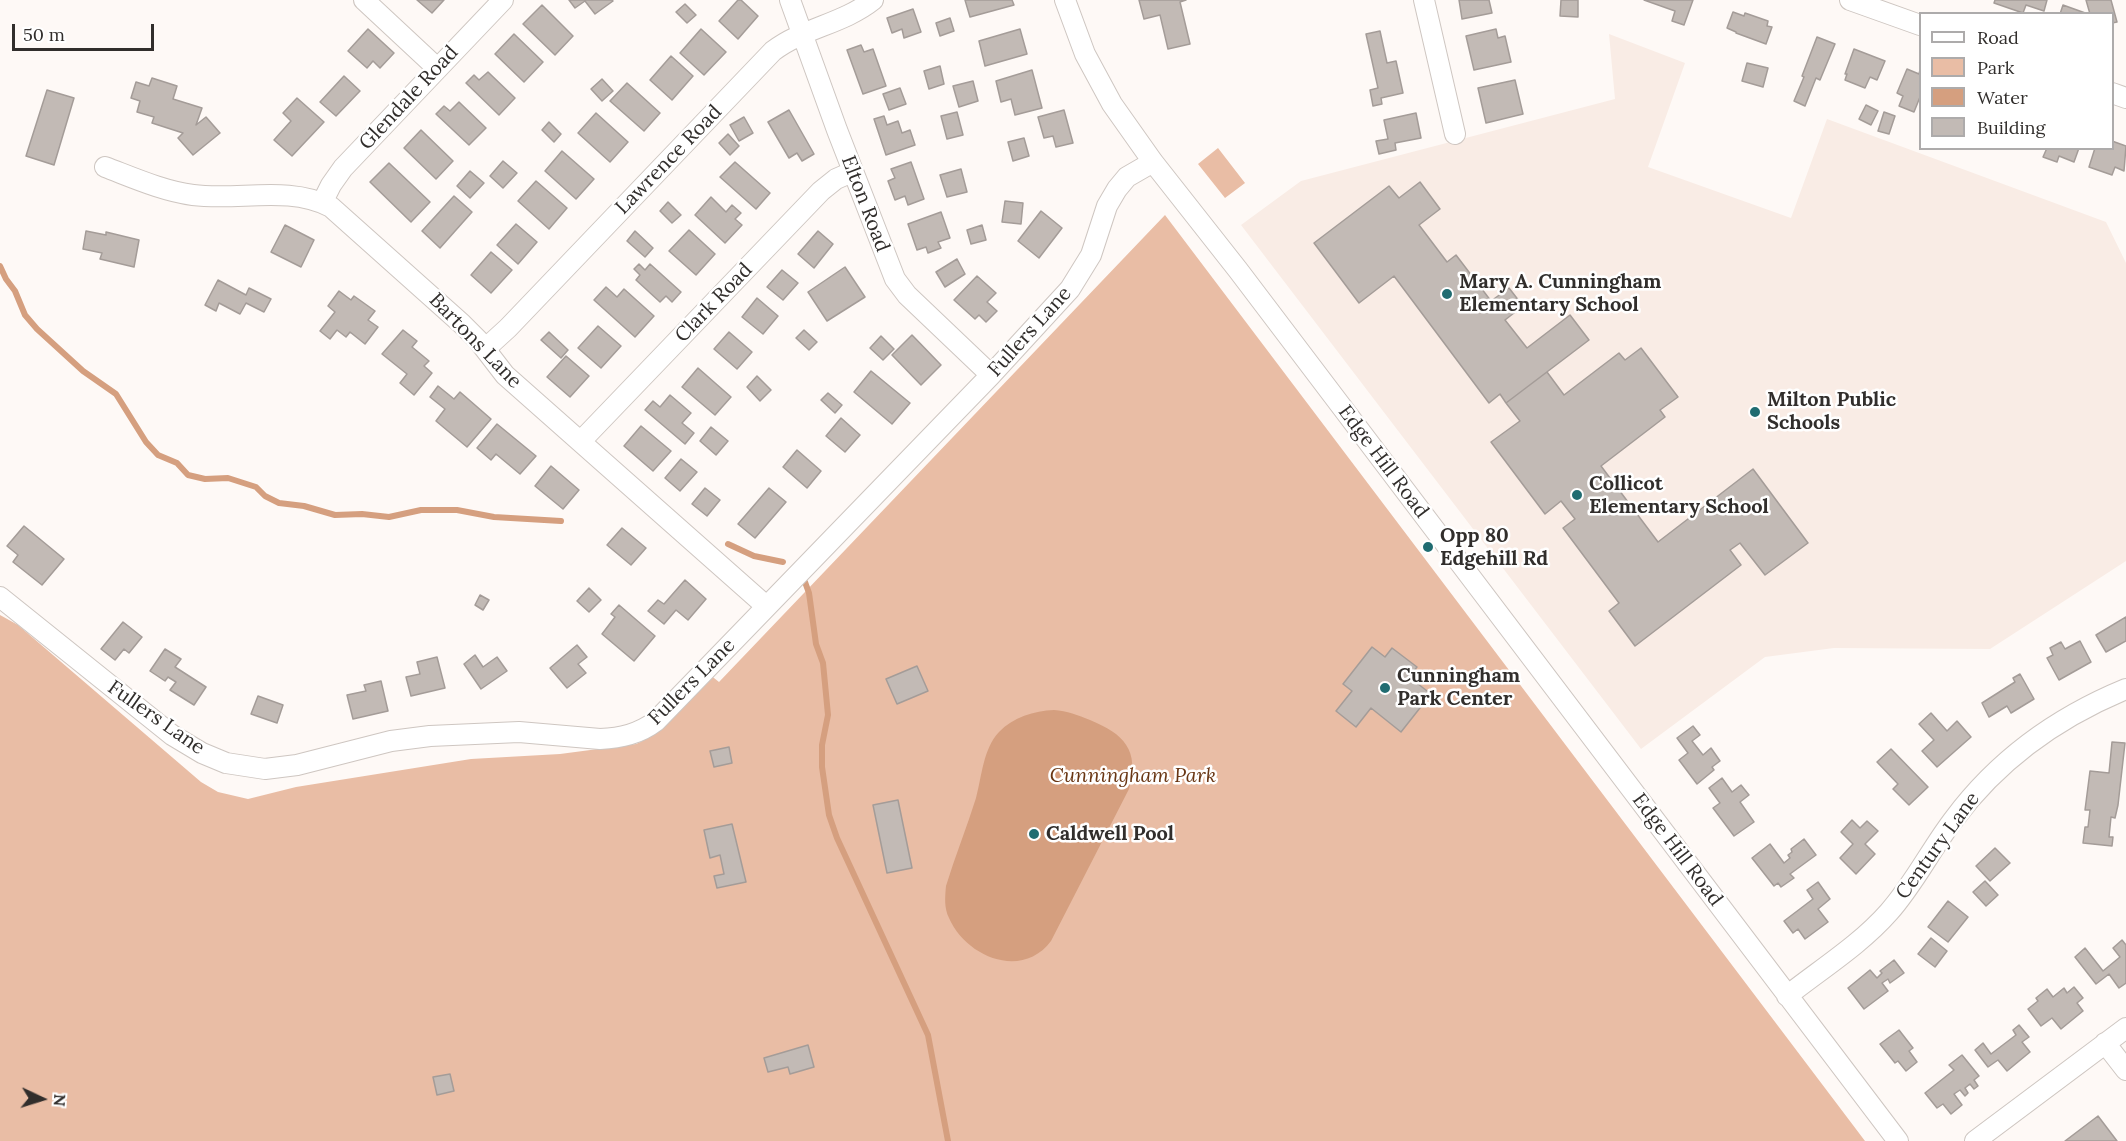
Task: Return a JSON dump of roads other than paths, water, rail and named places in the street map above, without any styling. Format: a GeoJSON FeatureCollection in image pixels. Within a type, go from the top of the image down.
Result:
{"type":"FeatureCollection","features":[{"type":"Feature","properties":{"kind":"street"},"geometry":{"type":"LineString","coordinates":[[364,0],[436,68]]}},
{"type":"Feature","properties":{"kind":"street","name":"Glendale Road"},"geometry":{"type":"LineString","coordinates":[[322,203],[343,168],[503,0]]}},
{"type":"Feature","properties":{"kind":"street","name":"Elton Road"},"geometry":{"type":"LineString","coordinates":[[790,0],[852,172],[900,288],[991,375]]}},
{"type":"Feature","properties":{"kind":"street","name":"Lawrence Road"},"geometry":{"type":"LineString","coordinates":[[485,349],[508,328],[772,51],[802,34],[843,19],[873,0]]}},
{"type":"Feature","properties":{"kind":"street","name":"Edge Hill Road"},"geometry":{"type":"LineString","coordinates":[[1065,0],[1093,72],[1112,104],[1153,162],[1238,270],[1898,1141]]}},
{"type":"Feature","properties":{"kind":"street"},"geometry":{"type":"LineString","coordinates":[[1424,0],[1455,134]]}},
{"type":"Feature","properties":{"kind":"street"},"geometry":{"type":"LineString","coordinates":[[1850,0],[1919,25]]}},
{"type":"Feature","properties":{"kind":"street","name":"Fullers Lane"},"geometry":{"type":"LineString","coordinates":[[0,597],[143,713],[189,746],[226,763],[265,769],[297,765],[391,741],[430,736],[519,732],[600,739],[636,733],[656,721],[991,375],[1076,280],[1091,255],[1107,206],[1117,189],[1127,177],[1153,162]]}},
{"type":"Feature","properties":{"kind":"street","name":"Bartons Lane"},"geometry":{"type":"LineString","coordinates":[[105,167],[163,189],[193,195],[286,195],[305,197],[322,203],[347,220],[462,324],[505,375],[766,606]]}},
{"type":"Feature","properties":{"kind":"street","name":"Clark Road"},"geometry":{"type":"LineString","coordinates":[[581,441],[821,191],[836,179],[852,172]]}},
{"type":"Feature","properties":{"kind":"street","name":"Century Lane"},"geometry":{"type":"LineString","coordinates":[[1788,996],[1877,925],[1903,896],[1960,811],[2016,753],[2055,725],[2091,705],[2126,690]]}},
{"type":"Feature","properties":{"kind":"street"},"geometry":{"type":"LineString","coordinates":[[1976,1141],[2126,1028]]}},
{"type":"Feature","properties":{"kind":"street"},"geometry":{"type":"LineString","coordinates":[[2105,1043],[2126,1070]]}},
{"type":"Feature","properties":{"kind":"water","name":"Caldwell Pool"},"geometry":{"type":"Polygon","coordinates":[[[1054,710],[1102,725],[1120,738],[1126,745],[1132,764],[1129,789],[1051,941],[1039,953],[1025,959],[1010,961],[996,959],[968,944],[957,932],[946,910],[946,886],[976,798],[986,755],[994,739],[999,732],[1017,719],[1032,713],[1054,710]]]}},
{"type":"Feature","properties":{"kind":"waterway"},"geometry":{"type":"LineString","coordinates":[[0,266],[15,291],[25,315],[37,329],[83,371],[116,394],[146,442],[158,455],[177,463],[188,475],[205,479],[228,478],[256,487],[265,496],[279,503],[304,506],[335,515],[362,514],[389,517],[421,510],[457,510],[494,517],[561,521]]}},
{"type":"Feature","properties":{"kind":"waterway"},"geometry":{"type":"LineString","coordinates":[[728,544],[754,556],[783,562]]}},
{"type":"Feature","properties":{"kind":"waterway"},"geometry":{"type":"LineString","coordinates":[[805,582],[809,593],[816,644],[823,663],[828,715],[822,745],[822,767],[829,815],[837,838],[928,1035],[948,1141]]}},
{"type":"Feature","properties":{"kind":"place","name":"Mary A. Cunningham Elementary School"},"geometry":{"type":"Point","coordinates":[1447,294]}},
{"type":"Feature","properties":{"kind":"place","name":"Milton Public Schools"},"geometry":{"type":"Point","coordinates":[1755,412]}},
{"type":"Feature","properties":{"kind":"place","name":"Collicot Elementary School"},"geometry":{"type":"Point","coordinates":[1577,495]}},
{"type":"Feature","properties":{"kind":"place","name":"Opp 80 Edgehill Rd"},"geometry":{"type":"Point","coordinates":[1428,547]}},
{"type":"Feature","properties":{"kind":"place","name":"Cunningham Park Center"},"geometry":{"type":"Point","coordinates":[1385,688]}},
{"type":"Feature","properties":{"kind":"place","name":"Caldwell Pool"},"geometry":{"type":"Point","coordinates":[1034,834]}},
{"type":"Feature","properties":{"kind":"park label","name":"Cunningham Park"},"geometry":{"type":"Point","coordinates":[1133,776]}}]}
